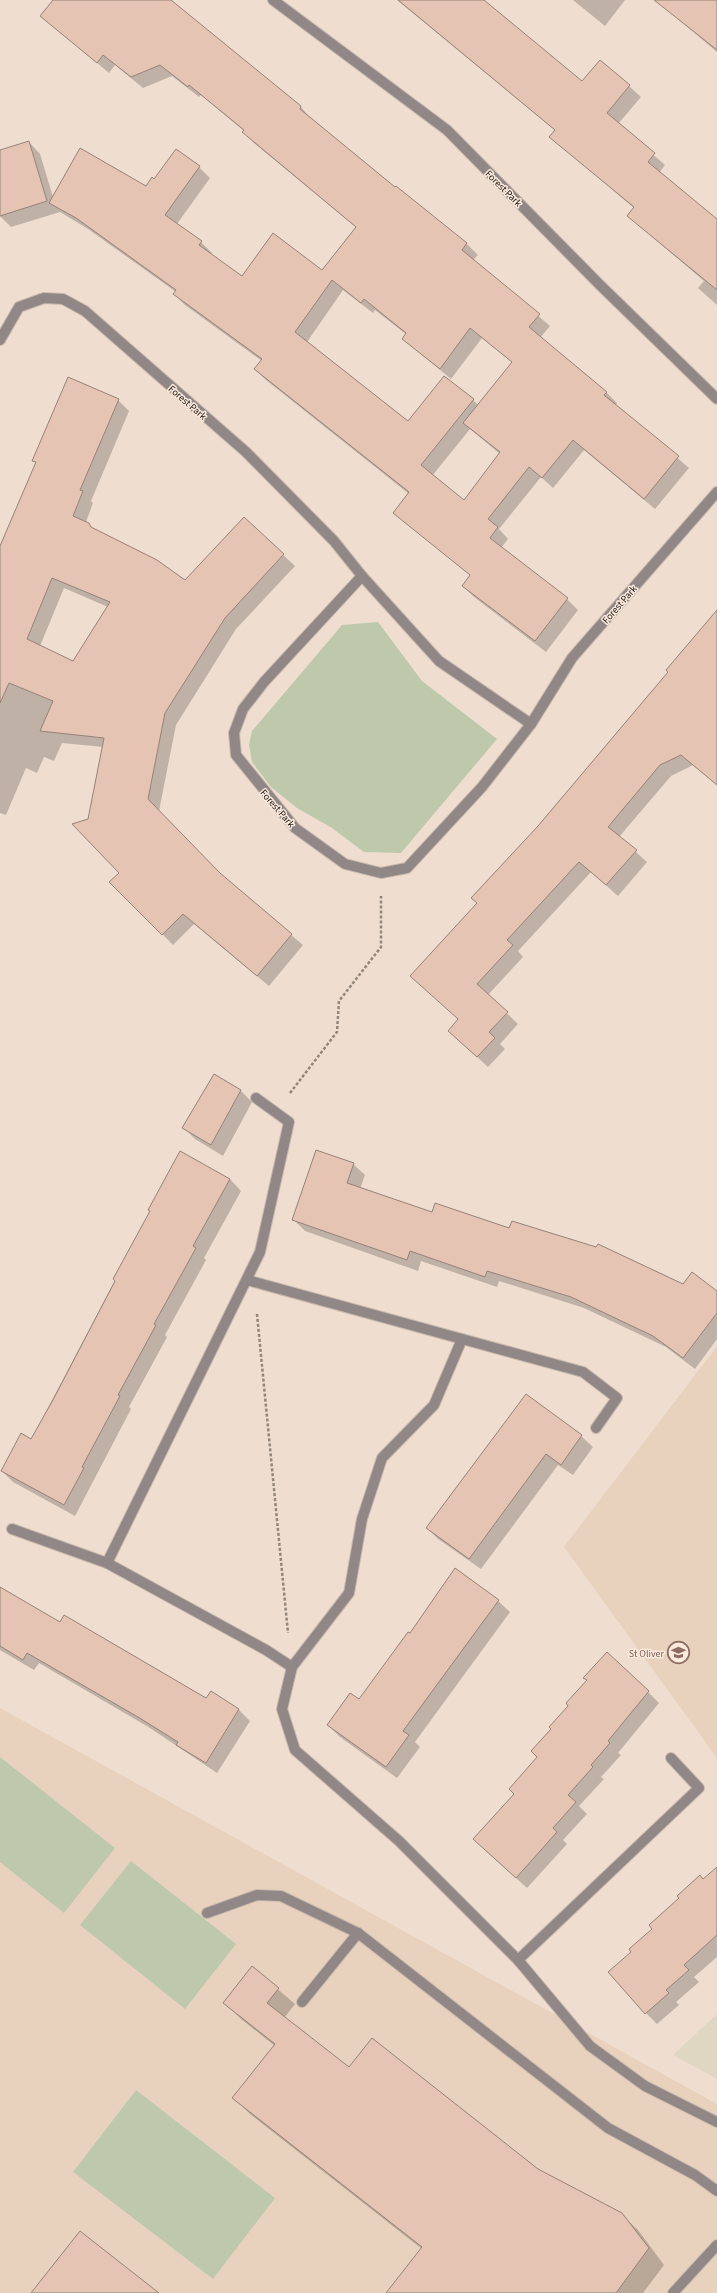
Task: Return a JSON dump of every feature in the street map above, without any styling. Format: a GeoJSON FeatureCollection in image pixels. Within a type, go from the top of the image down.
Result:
{"type":"FeatureCollection","features":[{"type":"Feature","properties":{"kind":"street","name":"Forest Park"},"geometry":{"type":"LineString","coordinates":[[273,0],[447,130],[600,285],[717,399]]}},
{"type":"Feature","properties":{"kind":"street","name":"Forest Park"},"geometry":{"type":"LineString","coordinates":[[0,340],[19,307],[44,298],[64,298],[86,311],[246,452],[334,541],[362,576],[439,661],[531,724]]}},
{"type":"Feature","properties":{"kind":"street","name":"Forest Park"},"geometry":{"type":"LineString","coordinates":[[362,576],[264,682],[243,709],[234,733],[236,755],[295,828],[345,864],[381,873],[407,868],[482,787],[531,724],[572,658],[717,492]]}},
{"type":"Feature","properties":{"kind":"street"},"geometry":{"type":"LineString","coordinates":[[107,1563],[260,1252],[289,1122],[256,1098]]}},
{"type":"Feature","properties":{"kind":"street"},"geometry":{"type":"LineString","coordinates":[[246,1280],[583,1372],[617,1398],[596,1428]]}},
{"type":"Feature","properties":{"kind":"street"},"geometry":{"type":"LineString","coordinates":[[462,1339],[434,1405],[382,1458],[362,1519],[349,1593],[292,1667],[282,1709],[295,1750],[399,1842],[518,1960],[590,2046],[644,2086],[717,2122]]}},
{"type":"Feature","properties":{"kind":"street"},"geometry":{"type":"LineString","coordinates":[[12,1529],[107,1563],[266,1650],[292,1667]]}},
{"type":"Feature","properties":{"kind":"street"},"geometry":{"type":"LineString","coordinates":[[518,1960],[699,1788],[671,1758]]}},
{"type":"Feature","properties":{"kind":"street"},"geometry":{"type":"LineString","coordinates":[[207,1913],[257,1895],[281,1896],[358,1933],[608,2128],[695,2175],[717,2191]]}},
{"type":"Feature","properties":{"kind":"street"},"geometry":{"type":"LineString","coordinates":[[302,2002],[358,1933]]}},
{"type":"Feature","properties":{"kind":"street"},"geometry":{"type":"LineString","coordinates":[[673,2293],[717,2245]]}},
{"type":"Feature","properties":{"kind":"path"},"geometry":{"type":"LineString","coordinates":[[275,1112],[337,1032],[338,1000],[380,947],[381,873]]}},
{"type":"Feature","properties":{"kind":"path"},"geometry":{"type":"LineString","coordinates":[[246,1280],[257,1307],[292,1667]]}},
{"type":"Feature","properties":{"kind":"shaded area","name":"St Oliver"},"geometry":{"type":"Polygon","coordinates":[[[717,1346],[717,1758],[564,1547],[717,1346]]]}},
{"type":"Feature","properties":{"kind":"shaded area"},"geometry":{"type":"Polygon","coordinates":[[[0,1708],[717,2104],[717,2293],[0,2293],[0,1708]]]}},
{"type":"Feature","properties":{"kind":"shaded area"},"geometry":{"type":"Polygon","coordinates":[[[717,2014],[717,2079],[673,2055],[717,2014]]]}},
{"type":"Feature","properties":{"kind":"green space"},"geometry":{"type":"Polygon","coordinates":[[[378,622],[422,681],[497,739],[401,853],[364,852],[332,828],[297,808],[271,787],[252,762],[249,745],[252,731],[342,625],[378,622]]]}},
{"type":"Feature","properties":{"kind":"green space"},"geometry":{"type":"Polygon","coordinates":[[[0,1757],[115,1848],[64,1913],[0,1862],[0,1757]]]}},
{"type":"Feature","properties":{"kind":"green space"},"geometry":{"type":"Polygon","coordinates":[[[131,1861],[236,1944],[185,2009],[80,1925],[131,1861]]]}},
{"type":"Feature","properties":{"kind":"green space"},"geometry":{"type":"Polygon","coordinates":[[[136,2090],[275,2198],[213,2279],[73,2172],[136,2090]]]}},
{"type":"Feature","properties":{"kind":"building"},"geometry":{"type":"Polygon","coordinates":[[[53,0],[171,0],[301,106],[300,109],[395,187],[396,186],[467,243],[462,250],[540,314],[529,327],[607,392],[604,395],[679,456],[644,499],[573,440],[542,478],[529,467],[488,519],[498,527],[490,538],[568,598],[535,641],[462,586],[470,575],[393,513],[409,492],[254,369],[262,359],[173,294],[176,290],[76,218],[49,203],[80,148],[146,186],[152,177],[154,179],[176,149],[200,166],[165,215],[202,241],[199,245],[242,276],[273,233],[322,270],[356,227],[242,132],[244,130],[189,85],[188,87],[160,65],[131,77],[103,55],[97,63],[40,16],[53,0]],[[332,280],[295,332],[408,421],[444,376],[474,399],[421,465],[464,500],[500,452],[463,423],[512,362],[470,328],[440,369],[402,339],[406,333],[364,299],[361,303],[332,280]]]}},
{"type":"Feature","properties":{"kind":"building"},"geometry":{"type":"Polygon","coordinates":[[[398,0],[484,0],[582,81],[600,60],[630,85],[607,113],[655,153],[648,162],[717,219],[717,290],[627,216],[634,207],[549,137],[555,130],[398,0]]]}},
{"type":"Feature","properties":{"kind":"building"},"geometry":{"type":"Polygon","coordinates":[[[654,0],[717,0],[717,50],[654,0]]]}},
{"type":"Feature","properties":{"kind":"building"},"geometry":{"type":"Polygon","coordinates":[[[29,141],[47,201],[0,216],[0,150],[29,141]]]}},
{"type":"Feature","properties":{"kind":"building"},"geometry":{"type":"Polygon","coordinates":[[[68,377],[119,399],[80,490],[83,491],[73,516],[89,523],[91,527],[157,560],[185,580],[244,517],[284,554],[225,618],[165,713],[148,799],[220,873],[292,934],[257,976],[183,914],[162,935],[109,882],[119,873],[72,824],[88,819],[104,738],[40,731],[53,701],[9,683],[0,703],[0,546],[36,462],[32,461],[68,377]],[[52,578],[27,639],[73,661],[110,602],[52,578]]]}},
{"type":"Feature","properties":{"kind":"building"},"geometry":{"type":"Polygon","coordinates":[[[717,610],[717,785],[681,755],[660,765],[608,827],[637,850],[606,885],[579,862],[507,940],[513,945],[477,984],[508,1012],[489,1032],[495,1038],[477,1057],[448,1031],[458,1019],[410,976],[477,903],[471,898],[538,826],[668,672],[666,670],[717,610]]]}},
{"type":"Feature","properties":{"kind":"building"},"geometry":{"type":"Polygon","coordinates":[[[214,1074],[241,1090],[211,1145],[182,1128],[214,1074]]]}},
{"type":"Feature","properties":{"kind":"building"},"geometry":{"type":"Polygon","coordinates":[[[316,1150],[354,1163],[347,1183],[432,1212],[435,1203],[509,1228],[512,1221],[596,1247],[598,1244],[683,1284],[692,1272],[717,1291],[717,1313],[683,1358],[653,1336],[571,1297],[487,1271],[485,1277],[410,1251],[407,1260],[292,1220],[316,1150]]]}},
{"type":"Feature","properties":{"kind":"building"},"geometry":{"type":"Polygon","coordinates":[[[180,1151],[230,1179],[193,1246],[196,1248],[154,1324],[156,1325],[118,1395],[120,1396],[82,1467],[84,1468],[64,1505],[1,1471],[21,1433],[31,1439],[54,1398],[115,1281],[113,1279],[150,1211],[148,1210],[180,1151]]]}},
{"type":"Feature","properties":{"kind":"building"},"geometry":{"type":"Polygon","coordinates":[[[526,1394],[582,1435],[561,1465],[546,1454],[469,1559],[426,1528],[526,1394]]]}},
{"type":"Feature","properties":{"kind":"building"},"geometry":{"type":"Polygon","coordinates":[[[455,1568],[499,1600],[403,1731],[409,1735],[386,1767],[327,1725],[350,1693],[359,1699],[408,1632],[410,1633],[455,1568]]]}},
{"type":"Feature","properties":{"kind":"building"},"geometry":{"type":"Polygon","coordinates":[[[0,1587],[60,1622],[64,1615],[206,1698],[211,1691],[239,1709],[206,1763],[176,1745],[178,1742],[138,1717],[27,1653],[23,1660],[0,1646],[0,1587]]]}},
{"type":"Feature","properties":{"kind":"building"},"geometry":{"type":"Polygon","coordinates":[[[607,1652],[649,1691],[608,1741],[610,1743],[591,1765],[593,1767],[568,1795],[576,1802],[553,1828],[557,1832],[516,1878],[473,1839],[514,1794],[509,1789],[537,1757],[531,1751],[551,1729],[549,1727],[568,1706],[566,1703],[587,1680],[583,1678],[607,1652]]]}},
{"type":"Feature","properties":{"kind":"building"},"geometry":{"type":"Polygon","coordinates":[[[717,1867],[717,1935],[684,1965],[689,1970],[666,1990],[669,1993],[645,2014],[608,1972],[631,1952],[629,1949],[652,1929],[649,1925],[679,1898],[677,1896],[700,1875],[703,1879],[717,1867]]]}},
{"type":"Feature","properties":{"kind":"building"},"geometry":{"type":"Polygon","coordinates":[[[252,1966],[279,1988],[267,2003],[349,2067],[372,2038],[538,2169],[622,2213],[649,2248],[616,2293],[386,2293],[422,2247],[232,2098],[275,2044],[223,2003],[252,1966]]]}},
{"type":"Feature","properties":{"kind":"building"},"geometry":{"type":"Polygon","coordinates":[[[80,2231],[159,2293],[31,2293],[80,2231]]]}},
{"type":"Feature","properties":{"kind":"place","name":"St Oliver"},"geometry":{"type":"Point","coordinates":[679,1653]}}]}
